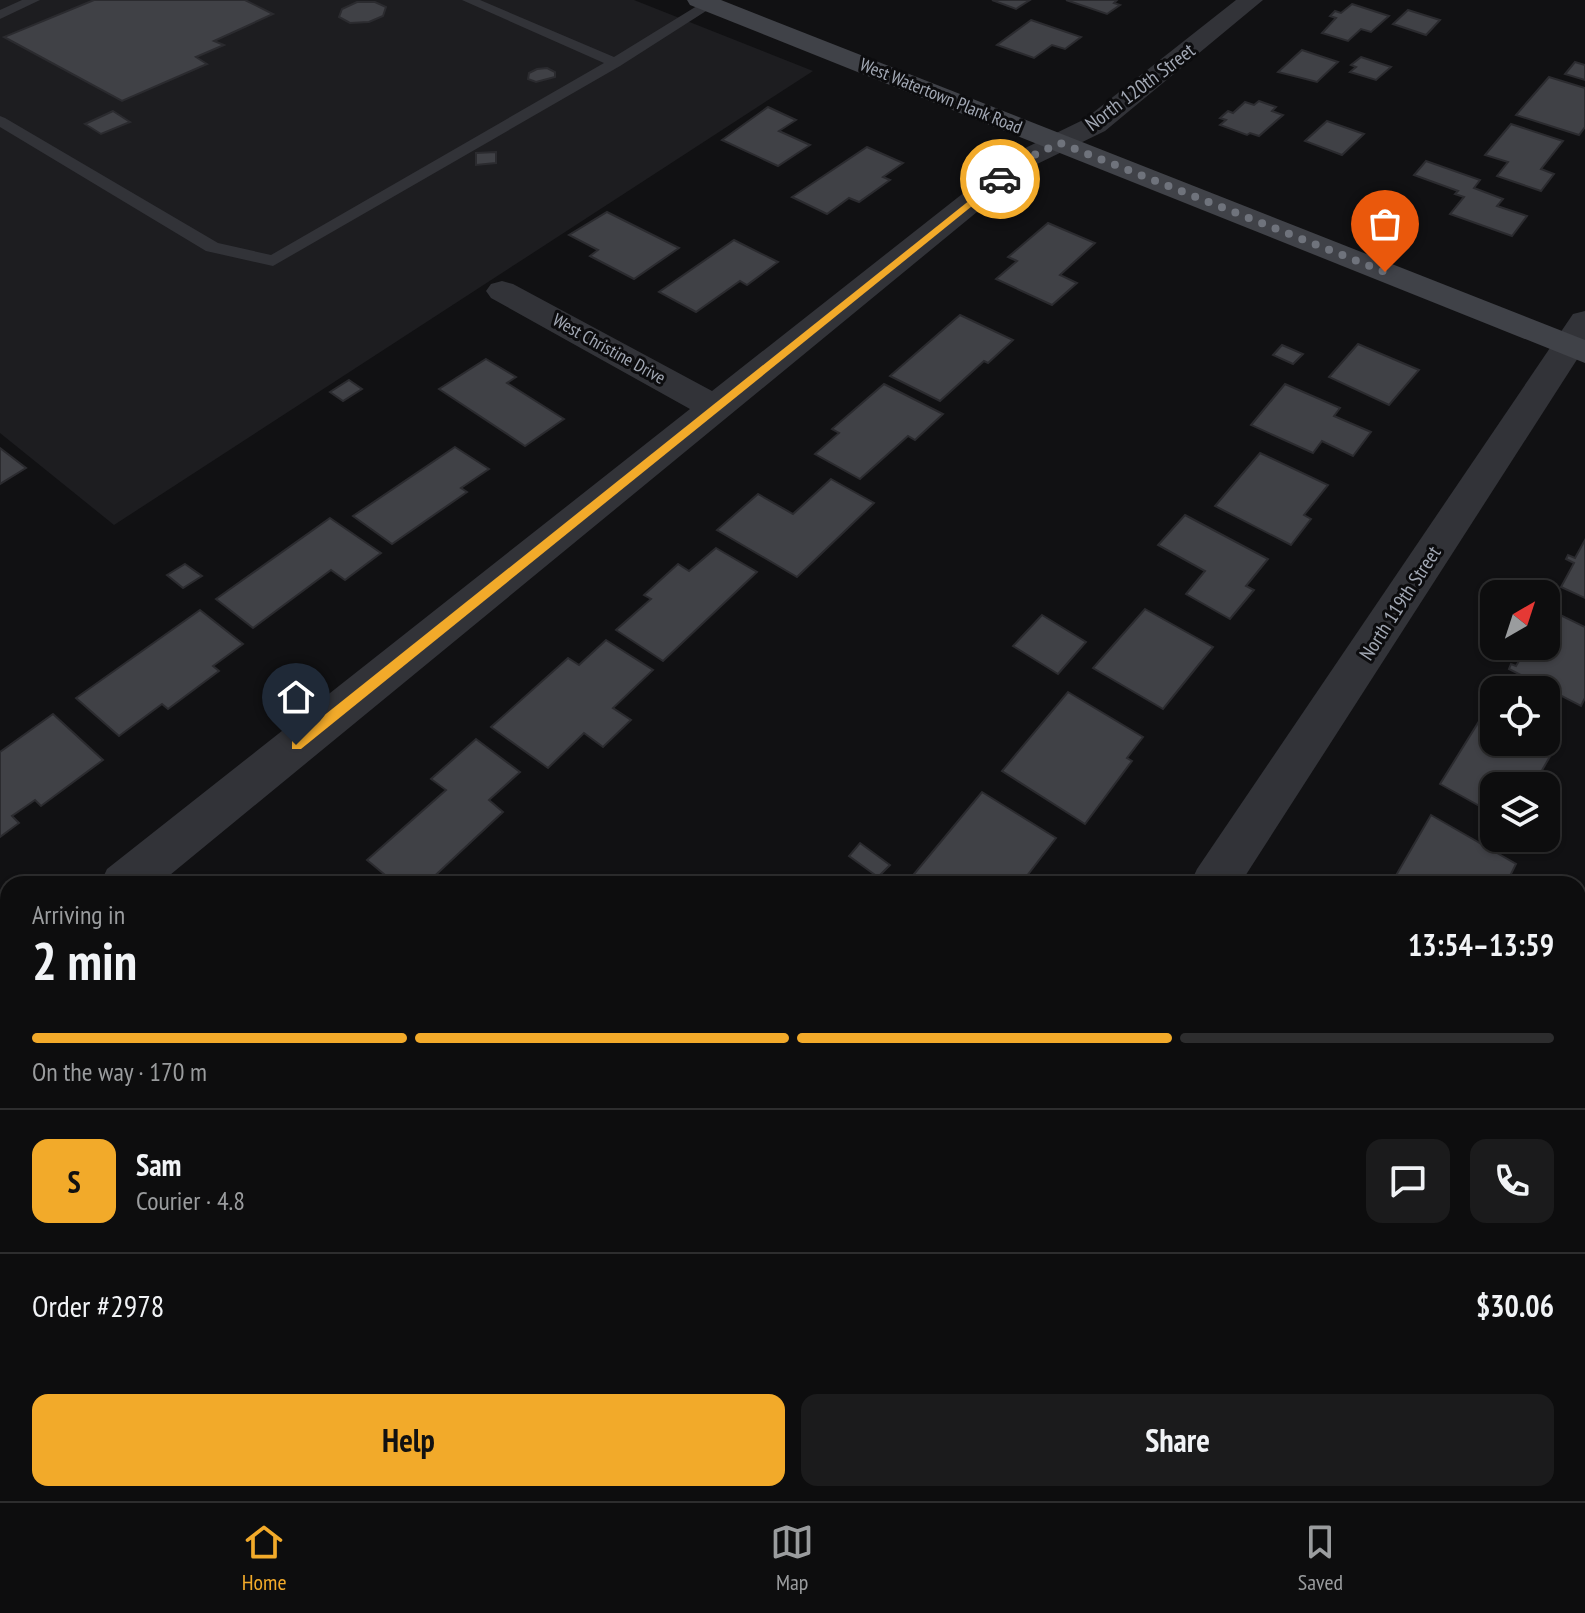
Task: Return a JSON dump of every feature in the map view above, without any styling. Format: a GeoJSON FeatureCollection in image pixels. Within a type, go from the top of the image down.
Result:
{"type":"FeatureCollection","features":[{"type":"Feature","properties":{"kind":"street","name":"North 120th Street"},"geometry":{"type":"LineString","coordinates":[[134,876],[1023,160],[1095,125],[1251,0]]}},
{"type":"Feature","properties":{"kind":"street","name":"West Watertown Plank Road"},"geometry":{"type":"LineString","coordinates":[[708,1],[1060,143],[1580,339]]}},
{"type":"Feature","properties":{"kind":"street","name":"West Christine Drive"},"geometry":{"type":"LineString","coordinates":[[502,291],[715,408]]}},
{"type":"Feature","properties":{"kind":"street","name":"North 119th Street"},"geometry":{"type":"LineString","coordinates":[[1219,876],[1580,339]]}},
{"type":"Feature","properties":{"kind":"lane"},"geometry":{"type":"LineString","coordinates":[[0,15],[33,0]]}},
{"type":"Feature","properties":{"kind":"lane"},"geometry":{"type":"LineString","coordinates":[[469,0],[615,63]]}},
{"type":"Feature","properties":{"kind":"lane"},"geometry":{"type":"LineString","coordinates":[[0,121],[212,247],[273,261],[615,63],[708,1]]}},
{"type":"Feature","properties":{"kind":"shaded area"},"geometry":{"type":"Polygon","coordinates":[[[0,0],[634,0],[813,71],[114,525],[0,433],[0,0]]]}},
{"type":"Feature","properties":{"kind":"building"},"geometry":{"type":"Polygon","coordinates":[[[94,0],[245,0],[273,14],[214,41],[224,45],[196,57],[207,64],[122,101],[4,37],[94,0]]]}},
{"type":"Feature","properties":{"kind":"building"},"geometry":{"type":"Polygon","coordinates":[[[992,0],[1030,0],[1016,9],[992,0]]]}},
{"type":"Feature","properties":{"kind":"building"},"geometry":{"type":"Polygon","coordinates":[[[1066,0],[1117,0],[1114,3],[1120,5],[1107,14],[1066,0]]]}},
{"type":"Feature","properties":{"kind":"building"},"geometry":{"type":"Polygon","coordinates":[[[357,2],[375,2],[386,7],[383,16],[369,22],[350,23],[339,17],[342,9],[357,2]]]}},
{"type":"Feature","properties":{"kind":"building"},"geometry":{"type":"Polygon","coordinates":[[[1352,4],[1389,16],[1371,32],[1361,29],[1348,41],[1322,33],[1336,18],[1330,16],[1335,11],[1341,13],[1352,4]]]}},
{"type":"Feature","properties":{"kind":"building"},"geometry":{"type":"Polygon","coordinates":[[[1408,10],[1440,20],[1426,35],[1393,24],[1408,10]]]}},
{"type":"Feature","properties":{"kind":"building"},"geometry":{"type":"Polygon","coordinates":[[[1031,20],[1081,37],[1065,49],[1052,45],[1034,58],[997,45],[1031,20]]]}},
{"type":"Feature","properties":{"kind":"building"},"geometry":{"type":"Polygon","coordinates":[[[1302,50],[1338,62],[1317,82],[1278,72],[1302,50]]]}},
{"type":"Feature","properties":{"kind":"building"},"geometry":{"type":"Polygon","coordinates":[[[1361,57],[1391,67],[1376,80],[1350,72],[1356,67],[1351,65],[1361,57]]]}},
{"type":"Feature","properties":{"kind":"building"},"geometry":{"type":"Polygon","coordinates":[[[1575,62],[1585,65],[1585,80],[1565,74],[1575,62]]]}},
{"type":"Feature","properties":{"kind":"building"},"geometry":{"type":"Polygon","coordinates":[[[547,68],[555,72],[555,77],[536,82],[528,79],[529,73],[547,68]]]}},
{"type":"Feature","properties":{"kind":"building"},"geometry":{"type":"Polygon","coordinates":[[[1549,77],[1585,88],[1585,127],[1579,135],[1516,115],[1549,77]]]}},
{"type":"Feature","properties":{"kind":"building"},"geometry":{"type":"Polygon","coordinates":[[[1259,101],[1276,107],[1272,111],[1283,115],[1259,136],[1220,125],[1226,120],[1220,118],[1228,111],[1233,113],[1245,102],[1254,105],[1259,101]]]}},
{"type":"Feature","properties":{"kind":"building"},"geometry":{"type":"Polygon","coordinates":[[[768,107],[796,120],[779,131],[810,145],[778,166],[722,140],[768,107]]]}},
{"type":"Feature","properties":{"kind":"building"},"geometry":{"type":"Polygon","coordinates":[[[113,111],[130,122],[101,134],[85,124],[113,111]]]}},
{"type":"Feature","properties":{"kind":"building"},"geometry":{"type":"Polygon","coordinates":[[[1327,121],[1364,134],[1342,155],[1305,141],[1327,121]]]}},
{"type":"Feature","properties":{"kind":"building"},"geometry":{"type":"Polygon","coordinates":[[[1511,124],[1563,141],[1541,169],[1554,174],[1541,191],[1497,176],[1508,162],[1485,155],[1511,124]]]}},
{"type":"Feature","properties":{"kind":"building"},"geometry":{"type":"Polygon","coordinates":[[[867,147],[903,163],[883,177],[890,180],[859,202],[849,198],[827,214],[792,197],[867,147]]]}},
{"type":"Feature","properties":{"kind":"building"},"geometry":{"type":"Polygon","coordinates":[[[496,152],[496,163],[476,165],[476,153],[496,152]]]}},
{"type":"Feature","properties":{"kind":"building"},"geometry":{"type":"Polygon","coordinates":[[[1426,161],[1480,180],[1474,188],[1503,199],[1497,206],[1527,216],[1512,236],[1450,214],[1464,197],[1455,194],[1458,191],[1414,175],[1426,161]]]}},
{"type":"Feature","properties":{"kind":"building"},"geometry":{"type":"Polygon","coordinates":[[[607,212],[679,248],[634,279],[590,256],[598,250],[569,235],[607,212]]]}},
{"type":"Feature","properties":{"kind":"building"},"geometry":{"type":"Polygon","coordinates":[[[1048,223],[1095,243],[1060,275],[1077,283],[1052,305],[996,279],[1017,261],[1008,257],[1048,223]]]}},
{"type":"Feature","properties":{"kind":"building"},"geometry":{"type":"Polygon","coordinates":[[[734,240],[778,262],[747,285],[740,281],[696,312],[659,292],[734,240]]]}},
{"type":"Feature","properties":{"kind":"building"},"geometry":{"type":"Polygon","coordinates":[[[960,315],[1013,340],[988,363],[984,361],[940,401],[890,376],[960,315]]]}},
{"type":"Feature","properties":{"kind":"building"},"geometry":{"type":"Polygon","coordinates":[[[1358,344],[1419,370],[1389,405],[1329,377],[1358,344]]]}},
{"type":"Feature","properties":{"kind":"building"},"geometry":{"type":"Polygon","coordinates":[[[1282,345],[1303,354],[1293,364],[1273,355],[1282,345]]]}},
{"type":"Feature","properties":{"kind":"building"},"geometry":{"type":"Polygon","coordinates":[[[486,359],[516,377],[507,383],[564,419],[525,446],[439,389],[486,359]]]}},
{"type":"Feature","properties":{"kind":"building"},"geometry":{"type":"Polygon","coordinates":[[[349,380],[362,389],[343,401],[330,392],[349,380]]]}},
{"type":"Feature","properties":{"kind":"building"},"geometry":{"type":"Polygon","coordinates":[[[884,384],[943,414],[915,440],[908,436],[860,479],[815,454],[839,433],[832,429],[884,384]]]}},
{"type":"Feature","properties":{"kind":"building"},"geometry":{"type":"Polygon","coordinates":[[[1285,384],[1340,408],[1334,416],[1371,432],[1353,456],[1322,441],[1313,453],[1251,425],[1285,384]]]}},
{"type":"Feature","properties":{"kind":"building"},"geometry":{"type":"Polygon","coordinates":[[[455,447],[489,469],[461,488],[467,492],[392,544],[353,516],[455,447]]]}},
{"type":"Feature","properties":{"kind":"building"},"geometry":{"type":"Polygon","coordinates":[[[0,448],[26,468],[0,484],[0,448]]]}},
{"type":"Feature","properties":{"kind":"building"},"geometry":{"type":"Polygon","coordinates":[[[1260,453],[1328,485],[1304,515],[1311,519],[1291,545],[1215,506],[1260,453]]]}},
{"type":"Feature","properties":{"kind":"building"},"geometry":{"type":"Polygon","coordinates":[[[831,479],[874,503],[797,577],[717,530],[758,494],[793,514],[831,479]]]}},
{"type":"Feature","properties":{"kind":"building"},"geometry":{"type":"Polygon","coordinates":[[[1185,515],[1268,559],[1246,586],[1254,590],[1230,619],[1186,594],[1205,571],[1158,545],[1185,515]]]}},
{"type":"Feature","properties":{"kind":"building"},"geometry":{"type":"Polygon","coordinates":[[[330,518],[381,553],[345,580],[331,570],[253,628],[216,599],[330,518]]]}},
{"type":"Feature","properties":{"kind":"building"},"geometry":{"type":"Polygon","coordinates":[[[1585,540],[1585,598],[1561,587],[1574,563],[1566,559],[1568,555],[1575,558],[1585,540]]]}},
{"type":"Feature","properties":{"kind":"building"},"geometry":{"type":"Polygon","coordinates":[[[716,548],[757,572],[663,661],[616,630],[651,599],[644,595],[678,564],[689,571],[716,548]]]}},
{"type":"Feature","properties":{"kind":"building"},"geometry":{"type":"Polygon","coordinates":[[[185,564],[202,576],[183,588],[167,575],[185,564]]]}},
{"type":"Feature","properties":{"kind":"building"},"geometry":{"type":"Polygon","coordinates":[[[1145,609],[1213,647],[1163,709],[1093,668],[1145,609]]]}},
{"type":"Feature","properties":{"kind":"building"},"geometry":{"type":"Polygon","coordinates":[[[200,610],[243,644],[213,666],[219,671],[168,709],[162,704],[119,736],[76,698],[200,610]]]}},
{"type":"Feature","properties":{"kind":"building"},"geometry":{"type":"Polygon","coordinates":[[[1042,615],[1086,642],[1058,674],[1013,646],[1042,615]]]}},
{"type":"Feature","properties":{"kind":"building"},"geometry":{"type":"Polygon","coordinates":[[[1560,615],[1585,627],[1585,698],[1581,706],[1560,695],[1560,676],[1523,676],[1509,669],[1511,664],[1516,666],[1520,660],[1560,660],[1560,615]]]}},
{"type":"Feature","properties":{"kind":"building"},"geometry":{"type":"Polygon","coordinates":[[[606,640],[653,670],[613,708],[631,720],[603,747],[584,733],[548,768],[491,727],[568,658],[579,665],[606,640]]]}},
{"type":"Feature","properties":{"kind":"building"},"geometry":{"type":"Polygon","coordinates":[[[1068,692],[1143,737],[1127,758],[1132,761],[1085,824],[1002,771],[1068,692]]]}},
{"type":"Feature","properties":{"kind":"building"},"geometry":{"type":"Polygon","coordinates":[[[53,714],[103,760],[41,806],[35,800],[12,816],[19,823],[0,837],[0,752],[53,714]]]}},
{"type":"Feature","properties":{"kind":"building"},"geometry":{"type":"Polygon","coordinates":[[[1480,720],[1480,756],[1550,756],[1541,772],[1480,772],[1480,806],[1440,784],[1480,720]]]}},
{"type":"Feature","properties":{"kind":"building"},"geometry":{"type":"Polygon","coordinates":[[[476,739],[520,772],[489,800],[503,812],[435,876],[386,876],[367,860],[446,790],[431,779],[476,739]]]}},
{"type":"Feature","properties":{"kind":"building"},"geometry":{"type":"Polygon","coordinates":[[[982,792],[1056,838],[1027,876],[914,874],[982,792]]]}},
{"type":"Feature","properties":{"kind":"building"},"geometry":{"type":"Polygon","coordinates":[[[1431,815],[1480,843],[1480,852],[1495,852],[1516,864],[1510,876],[1396,876],[1431,815]]]}},
{"type":"Feature","properties":{"kind":"building"},"geometry":{"type":"Polygon","coordinates":[[[860,843],[890,865],[877,876],[849,856],[860,843]]]}},
{"type":"Feature","properties":{"kind":"way so far"},"geometry":{"type":"LineString","coordinates":[[1000,179],[1023,160],[1060,143],[1385,272]]}},
{"type":"Feature","properties":{"kind":"route"},"geometry":{"type":"LineString","coordinates":[[296,745],[1000,179]]}}]}
